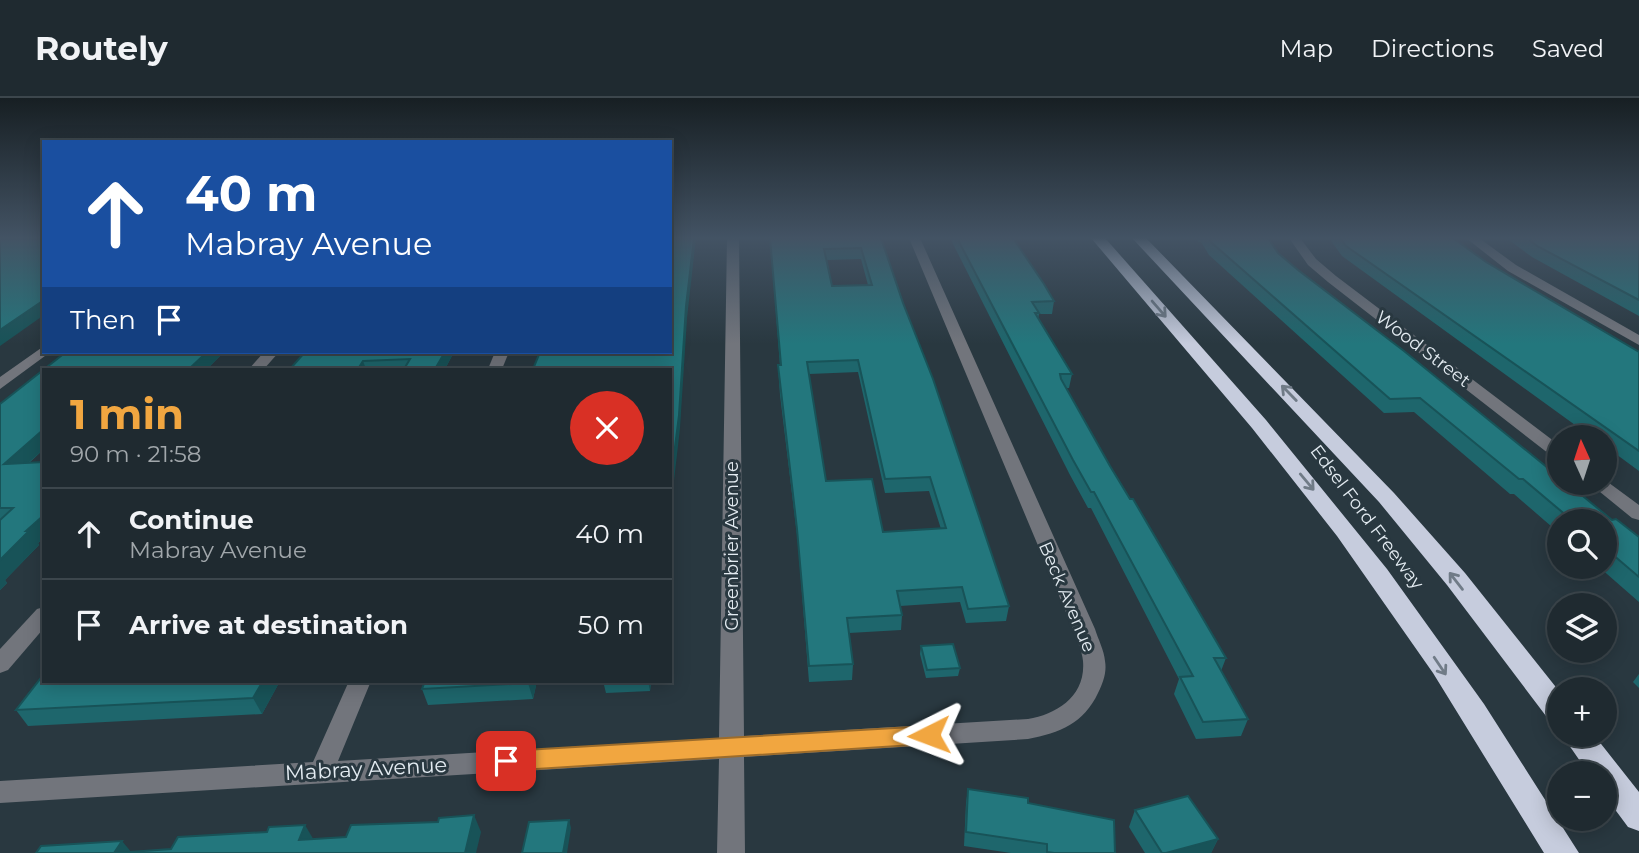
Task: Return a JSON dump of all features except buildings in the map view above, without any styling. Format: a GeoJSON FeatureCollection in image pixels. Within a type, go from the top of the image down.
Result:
{"type":"FeatureCollection","features":[{"type":"Feature","properties":{"kind":"highway","name":"Edsel Ford Freeway"},"geometry":{"type":"LineString","coordinates":[[1128,273],[1311,487],[1392,593],[1519,782],[1562,853]]}},
{"type":"Feature","properties":{"kind":"highway","name":"Edsel Ford Freeway"},"geometry":{"type":"LineString","coordinates":[[1172,273],[1316,421],[1391,503],[1547,697]]}},
{"type":"Feature","properties":{"kind":"highway"},"geometry":{"type":"LineString","coordinates":[[1586,747],[1639,817]]}},
{"type":"Feature","properties":{"kind":"street","name":"Greenbrier Avenue"},"geometry":{"type":"LineString","coordinates":[[731,853],[733,273]]}},
{"type":"Feature","properties":{"kind":"street","name":"Beck Avenue"},"geometry":{"type":"LineString","coordinates":[[731,747],[1037,729],[1062,720],[1078,710],[1088,693],[1094,661],[1084,629],[929,273]]}},
{"type":"Feature","properties":{"kind":"street","name":"Wood Street"},"geometry":{"type":"LineString","coordinates":[[1325,273],[1547,444]]}},
{"type":"Feature","properties":{"kind":"street"},"geometry":{"type":"LineString","coordinates":[[1521,273],[1639,341]]}},
{"type":"Feature","properties":{"kind":"street"},"geometry":{"type":"LineString","coordinates":[[0,384],[42,352]]}},
{"type":"Feature","properties":{"kind":"street"},"geometry":{"type":"LineString","coordinates":[[257,368],[270,354]]}},
{"type":"Feature","properties":{"kind":"street"},"geometry":{"type":"LineString","coordinates":[[1614,495],[1639,514]]}},
{"type":"Feature","properties":{"kind":"street"},"geometry":{"type":"LineString","coordinates":[[0,664],[42,616]]}},
{"type":"Feature","properties":{"kind":"street"},"geometry":{"type":"LineString","coordinates":[[321,772],[359,683]]}},
{"type":"Feature","properties":{"kind":"street","name":"Mabray Avenue"},"geometry":{"type":"LineString","coordinates":[[0,792],[731,747]]}},
{"type":"Feature","properties":{"kind":"route"},"geometry":{"type":"LineString","coordinates":[[506,761],[929,735]]}}]}
